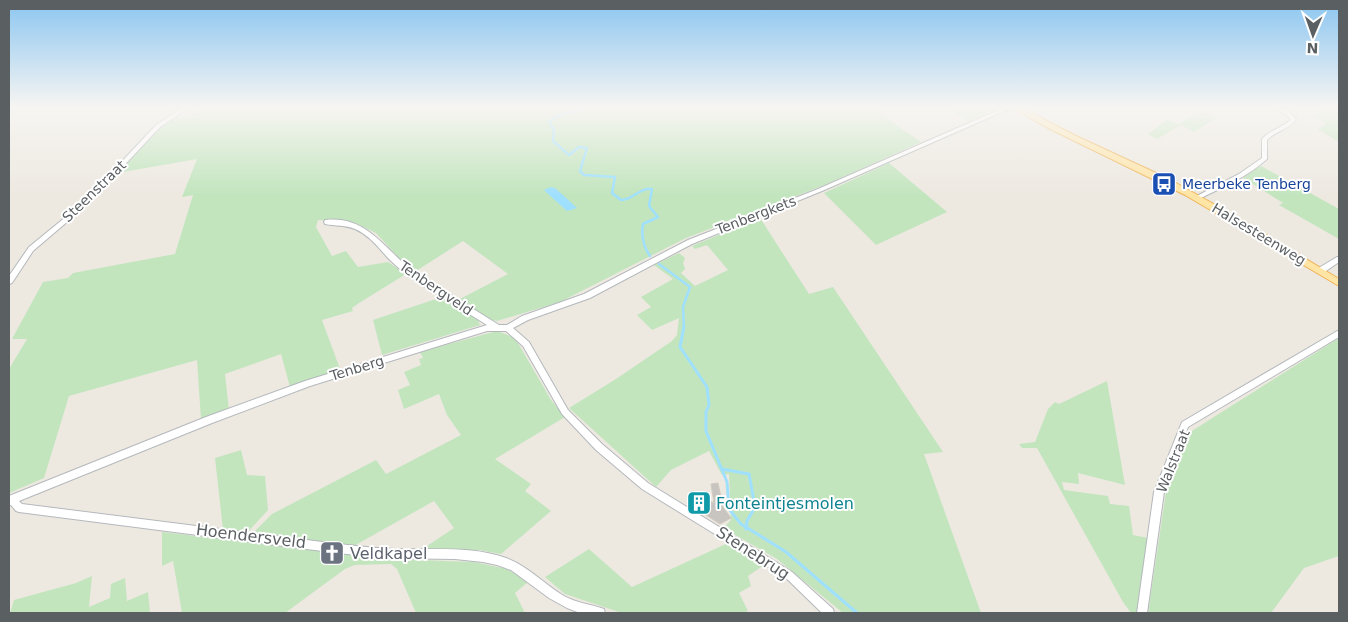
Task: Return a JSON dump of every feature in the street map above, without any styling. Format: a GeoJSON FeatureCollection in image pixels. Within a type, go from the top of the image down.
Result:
{"type":"FeatureCollection","features":[{"type":"Feature","properties":{"kind":"main road","name":"Halsesteenweg"},"geometry":{"type":"LineString","coordinates":[[1072,137],[1140,168],[1197,198],[1339,283]]}},
{"type":"Feature","properties":{"kind":"street","name":"Steenstraat"},"geometry":{"type":"LineString","coordinates":[[9,281],[31,248],[86,203],[148,137]]}},
{"type":"Feature","properties":{"kind":"street","name":"Tenbergkets"},"geometry":{"type":"LineString","coordinates":[[508,328],[525,318],[587,296],[690,242],[820,190],[941,137]]}},
{"type":"Feature","properties":{"kind":"street"},"geometry":{"type":"LineString","coordinates":[[1197,198],[1234,179],[1265,158],[1264,140],[1266,137]]}},
{"type":"Feature","properties":{"kind":"street","name":"Tenbergveld"},"geometry":{"type":"LineString","coordinates":[[327,222],[351,224],[372,235],[400,266],[496,327]]}},
{"type":"Feature","properties":{"kind":"street"},"geometry":{"type":"LineString","coordinates":[[1320,271],[1339,259]]}},
{"type":"Feature","properties":{"kind":"street","name":"Tenberg"},"geometry":{"type":"LineString","coordinates":[[10,500],[209,420],[308,383],[496,327],[508,328]]}},
{"type":"Feature","properties":{"kind":"street","name":"Stenebrug"},"geometry":{"type":"LineString","coordinates":[[508,328],[526,344],[565,412],[599,447],[644,486],[789,575],[829,613]]}},
{"type":"Feature","properties":{"kind":"street","name":"Walstraat"},"geometry":{"type":"LineString","coordinates":[[1142,613],[1159,492],[1186,426],[1339,333]]}},
{"type":"Feature","properties":{"kind":"street","name":"Hoendersveld"},"geometry":{"type":"LineString","coordinates":[[10,500],[19,508],[385,553],[480,557],[496,560],[508,563],[521,571],[560,600],[578,608],[600,613]]}},
{"type":"Feature","properties":{"kind":"green space"},"geometry":{"type":"Polygon","coordinates":[[[151,137],[914,137],[921,142],[827,184],[686,238],[560,302],[497,321],[489,319],[458,300],[508,274],[463,241],[413,273],[376,233],[353,222],[318,220],[316,227],[332,256],[346,251],[358,267],[388,262],[406,274],[359,303],[352,308],[353,311],[322,320],[340,369],[290,387],[281,354],[225,374],[229,410],[201,419],[197,360],[69,396],[44,478],[9,493],[9,369],[27,339],[12,339],[43,282],[68,278],[73,273],[175,254],[193,195],[182,197],[197,159],[117,173],[151,137]]]}},
{"type":"Feature","properties":{"kind":"green space"},"geometry":{"type":"Polygon","coordinates":[[[1331,137],[1339,137],[1339,142],[1331,137]]]}},
{"type":"Feature","properties":{"kind":"green space"},"geometry":{"type":"Polygon","coordinates":[[[889,163],[947,212],[876,245],[824,193],[889,163]]]}},
{"type":"Feature","properties":{"kind":"green space"},"geometry":{"type":"Polygon","coordinates":[[[1261,166],[1339,209],[1339,239],[1279,205],[1283,203],[1242,177],[1261,166]]]}},
{"type":"Feature","properties":{"kind":"green space"},"geometry":{"type":"Polygon","coordinates":[[[760,218],[809,294],[833,287],[943,452],[924,454],[981,613],[843,613],[777,559],[723,528],[731,520],[729,474],[722,475],[709,451],[671,470],[656,487],[569,408],[616,379],[672,341],[677,335],[679,318],[652,330],[637,315],[651,307],[641,297],[673,279],[654,265],[679,253],[685,258],[683,263],[685,269],[681,273],[695,286],[728,270],[707,245],[695,249],[692,246],[760,218]]]}},
{"type":"Feature","properties":{"kind":"green space"},"geometry":{"type":"Polygon","coordinates":[[[442,297],[478,320],[480,325],[382,355],[373,320],[442,297]]]}},
{"type":"Feature","properties":{"kind":"green space"},"geometry":{"type":"Polygon","coordinates":[[[497,331],[513,337],[518,343],[551,400],[565,417],[495,459],[531,484],[525,491],[551,511],[501,554],[479,550],[421,550],[454,528],[434,501],[352,547],[252,534],[272,514],[376,460],[386,474],[461,435],[447,415],[439,394],[404,409],[398,390],[410,385],[404,372],[421,365],[419,359],[423,358],[420,352],[497,331]]]}},
{"type":"Feature","properties":{"kind":"green space"},"geometry":{"type":"Polygon","coordinates":[[[1339,338],[1339,556],[1304,568],[1271,613],[1148,613],[1166,492],[1187,434],[1339,338]]]}},
{"type":"Feature","properties":{"kind":"green space"},"geometry":{"type":"Polygon","coordinates":[[[1107,381],[1125,485],[1078,473],[1079,484],[1062,482],[1064,490],[1108,496],[1110,504],[1129,506],[1133,535],[1148,538],[1137,613],[1131,613],[1123,602],[1037,448],[1022,448],[1019,444],[1035,442],[1048,409],[1055,402],[1059,404],[1107,381]]]}},
{"type":"Feature","properties":{"kind":"green space"},"geometry":{"type":"Polygon","coordinates":[[[241,450],[247,475],[265,476],[268,510],[246,534],[223,530],[215,458],[241,450]]]}},
{"type":"Feature","properties":{"kind":"green space"},"geometry":{"type":"Polygon","coordinates":[[[162,532],[393,559],[474,562],[507,569],[528,582],[515,593],[525,613],[416,613],[397,569],[391,564],[355,565],[345,569],[285,613],[182,613],[173,561],[162,566],[162,532]]]}},
{"type":"Feature","properties":{"kind":"green space"},"geometry":{"type":"Polygon","coordinates":[[[728,543],[764,565],[748,576],[751,586],[739,593],[748,611],[742,613],[622,613],[565,594],[545,577],[589,549],[632,587],[728,543]]]}},
{"type":"Feature","properties":{"kind":"green space"},"geometry":{"type":"Polygon","coordinates":[[[92,576],[89,607],[110,598],[111,584],[125,578],[127,601],[148,592],[150,613],[10,613],[14,600],[76,583],[92,576]]]}},
{"type":"Feature","properties":{"kind":"water"},"geometry":{"type":"Polygon","coordinates":[[[551,187],[555,188],[577,208],[567,211],[544,190],[551,187]]]}},
{"type":"Feature","properties":{"kind":"building","name":"Fonteintjesmolen"},"geometry":{"type":"Polygon","coordinates":[[[718,483],[723,507],[731,518],[720,524],[687,503],[695,492],[714,503],[711,484],[718,483]]]}},
{"type":"Feature","properties":{"kind":"waterway"},"geometry":{"type":"LineString","coordinates":[[553,137],[553,141],[569,155],[579,147],[587,148],[580,171],[584,175],[615,177],[612,193],[621,200],[644,190],[652,189],[649,206],[658,217],[643,224],[642,233],[644,245],[650,256]]}},
{"type":"Feature","properties":{"kind":"waterway"},"geometry":{"type":"LineString","coordinates":[[659,264],[690,287],[683,307],[684,326]]}},
{"type":"Feature","properties":{"kind":"waterway"},"geometry":{"type":"LineString","coordinates":[[684,326],[680,347],[707,387],[709,405],[706,412],[706,431],[727,482],[729,509],[741,524],[746,527]]}},
{"type":"Feature","properties":{"kind":"waterway"},"geometry":{"type":"LineString","coordinates":[[722,469],[749,474],[755,507],[747,521],[746,527]]}},
{"type":"Feature","properties":{"kind":"waterway"},"geometry":{"type":"LineString","coordinates":[[746,527],[786,552],[857,613]]}},
{"type":"Feature","properties":{"kind":"place","name":"Meerbeke Tenberg"},"geometry":{"type":"Point","coordinates":[1164,184]}},
{"type":"Feature","properties":{"kind":"place","name":"Fonteintjesmolen"},"geometry":{"type":"Point","coordinates":[699,503]}},
{"type":"Feature","properties":{"kind":"place","name":"Veldkapel"},"geometry":{"type":"Point","coordinates":[332,553]}}]}
